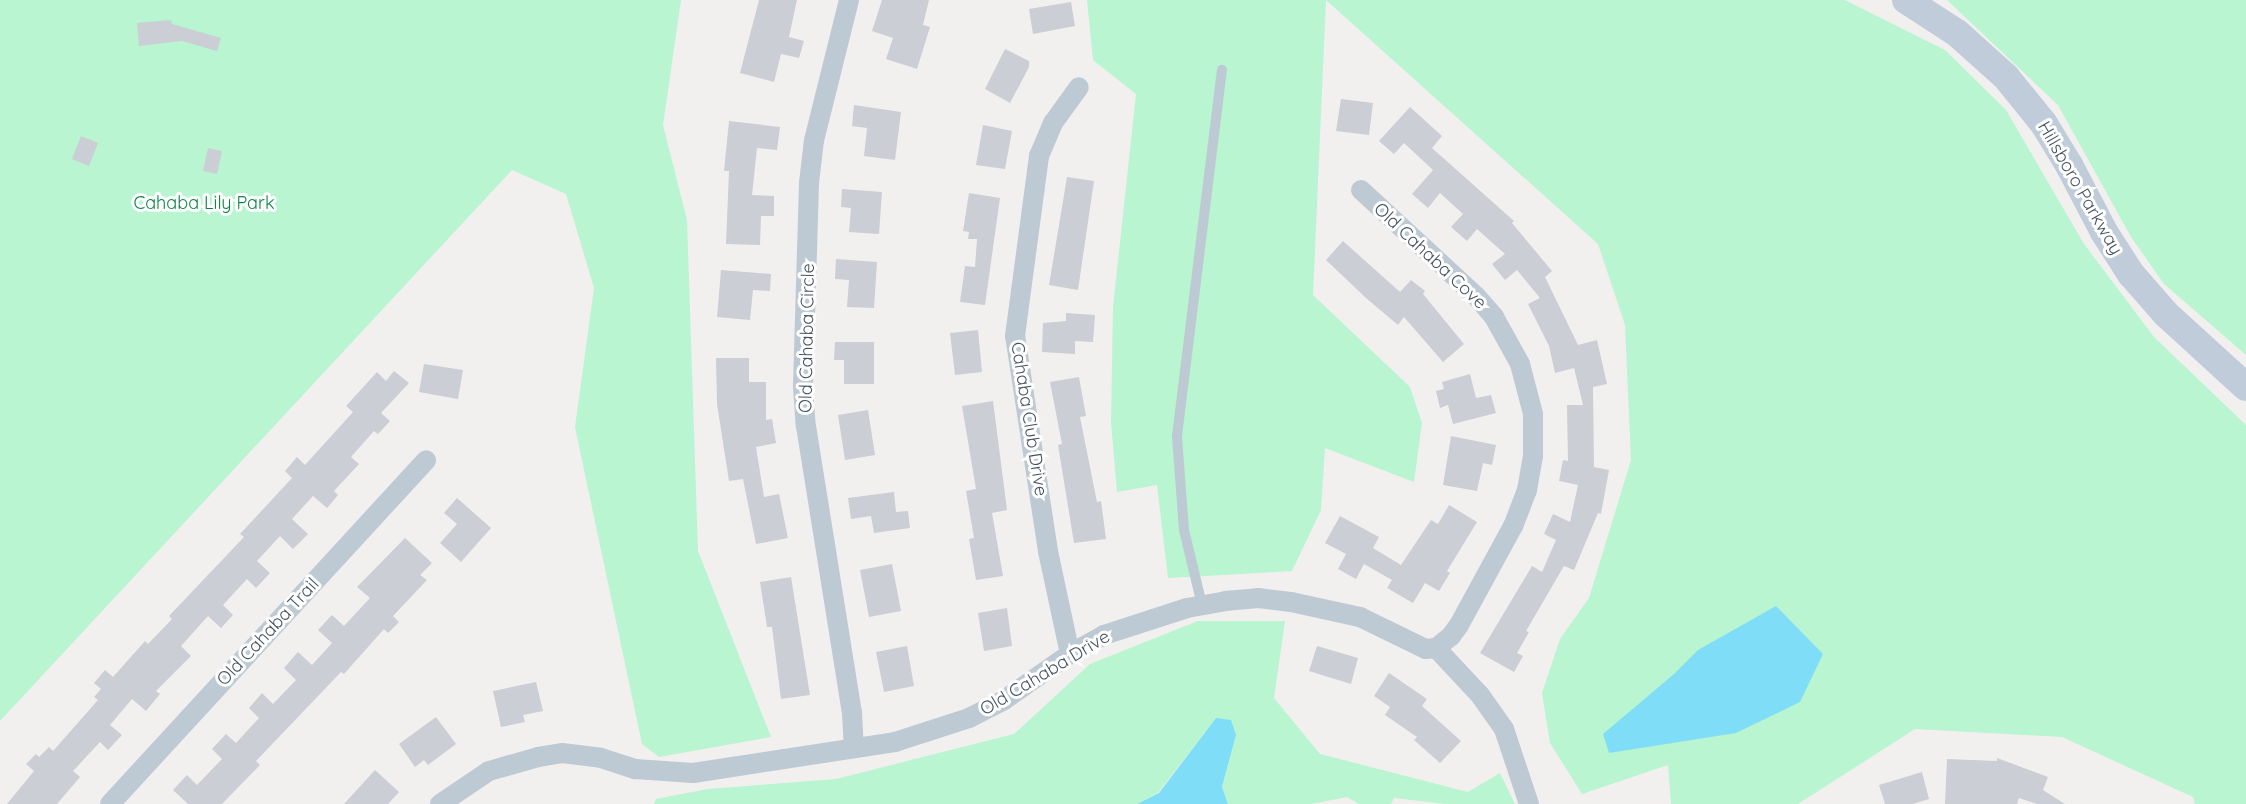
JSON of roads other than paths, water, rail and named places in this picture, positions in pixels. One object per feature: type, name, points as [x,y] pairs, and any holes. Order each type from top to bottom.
[{"type":"street","name":"Old Cahaba Circle","points":[[849,0],[814,140],[809,183],[803,387],[806,426],[852,712],[854,748]]},
{"type":"street","name":"Hillsboro Parkway","points":[[1906,0],[1957,33],[2006,77],[2049,131],[2104,232],[2131,274],[2166,314],[2246,387]]},
{"type":"street","name":"Cahaba Club Drive","points":[[1070,654],[1048,551],[1016,336],[1039,156],[1053,123],[1079,87]]},
{"type":"street","name":"Old Cahaba Cove","points":[[1360,190],[1476,296],[1494,317],[1520,364],[1533,414],[1533,456],[1527,490],[1513,525],[1459,624],[1451,636],[1436,648]]},
{"type":"street","name":"Old Cahaba Trail","points":[[110,804],[426,460]]},
{"type":"street","name":"Old Cahaba Drive","points":[[440,804],[489,771],[554,754],[601,758],[635,769],[693,773],[895,742],[969,717],[1004,700],[1070,654],[1104,635],[1141,621],[1202,605],[1258,598],[1292,602],[1360,617],[1426,649],[1436,648]]},
{"type":"street","points":[[1436,648],[1480,695],[1504,729],[1528,804]]},
{"type":"lane","points":[[1202,605],[1184,530],[1177,436],[1222,70]]},
{"type":"water","points":[[1776,606],[1823,654],[1800,702],[1736,733],[1609,753],[1603,734],[1674,674],[1698,650]]},
{"type":"water","points":[[1216,718],[1231,720],[1236,735],[1222,787],[1228,804],[1137,804],[1159,793]]},
{"type":"park label","name":"Cahaba Lily Park","points":[[204,203]]}]
